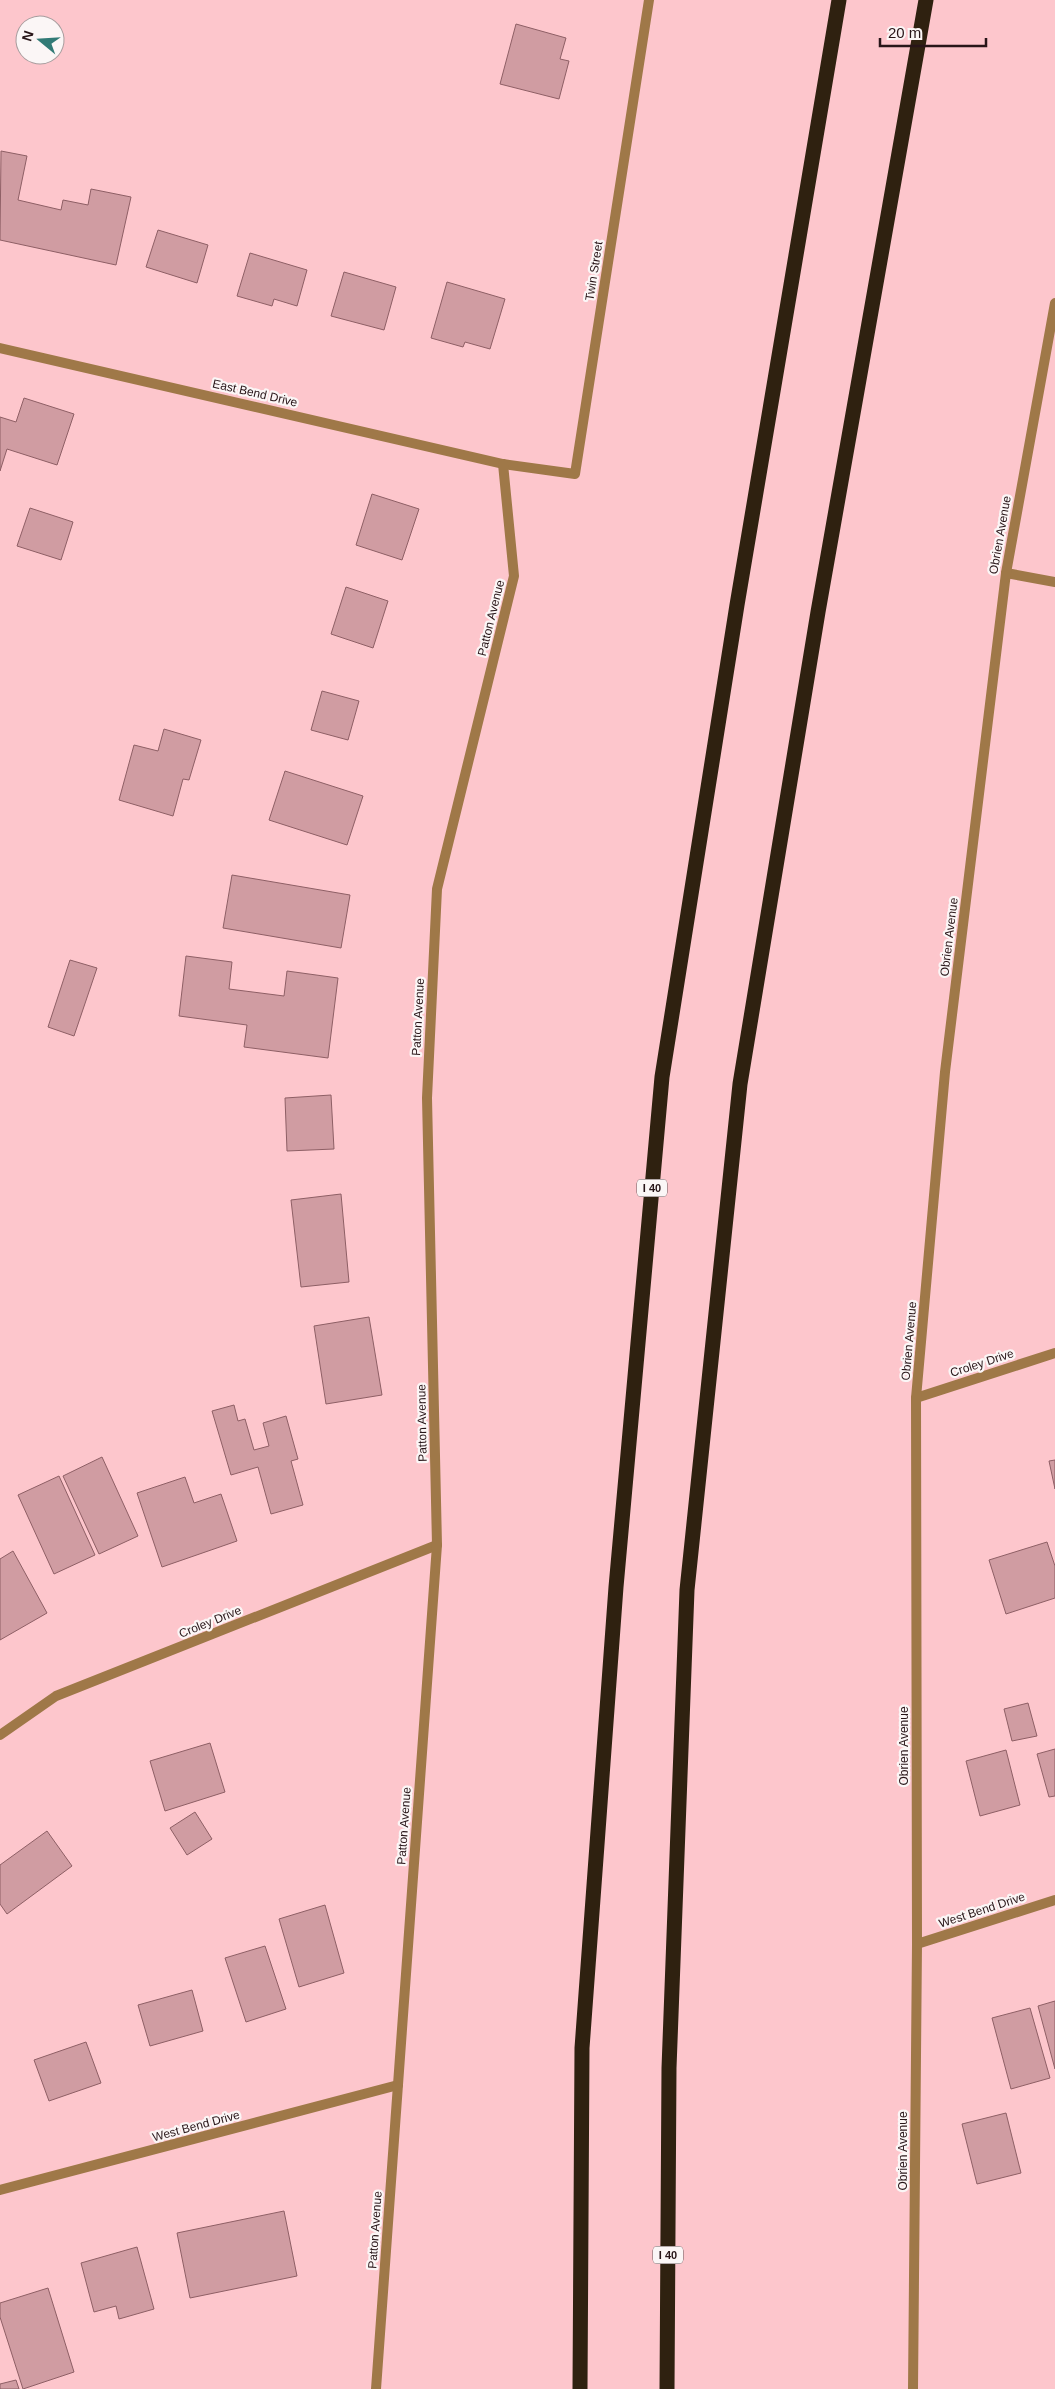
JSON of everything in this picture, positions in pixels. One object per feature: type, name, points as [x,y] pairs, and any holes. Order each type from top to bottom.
[{"type":"highway","name":"I 40","points":[[580,2389],[582,2048],[616,1587],[662,1077],[737,605],[839,0]]},
{"type":"highway","name":"I 40","points":[[667,2389],[669,2068],[687,1590],[740,1084],[820,602],[926,0]]},
{"type":"street","name":"Twin Street","points":[[504,464],[575,474],[649,0]]},
{"type":"street","name":"Obrien Avenue","points":[[914,2389],[917,1944],[916,1398],[945,1072],[1006,573],[1055,303]]},
{"type":"street","name":"East Bend Drive","points":[[0,348],[504,464]]},
{"type":"street","name":"Patton Avenue","points":[[376,2389],[438,1545],[427,1098],[437,889],[514,576],[504,464]]},
{"type":"street","points":[[1006,573],[1055,582]]},
{"type":"street","name":"Croley Drive","points":[[916,1398],[1055,1353]]},
{"type":"street","name":"Croley Drive","points":[[0,1735],[56,1696],[438,1545]]},
{"type":"street","name":"West Bend Drive","points":[[917,1944],[1055,1900]]},
{"type":"street","name":"West Bend Drive","points":[[0,2190],[398,2085]]},
{"type":"building","points":[[516,24],[566,38],[560,59],[569,61],[559,99],[500,84]]},
{"type":"building","points":[[1,151],[27,156],[18,200],[61,210],[63,200],[88,205],[91,189],[131,197],[116,265],[0,240]]},
{"type":"building","points":[[158,230],[208,245],[197,283],[146,267]]},
{"type":"building","points":[[250,253],[307,270],[297,306],[274,299],[272,306],[237,296]]},
{"type":"building","points":[[344,272],[396,287],[384,330],[331,316]]},
{"type":"building","points":[[447,282],[505,299],[490,349],[465,342],[463,347],[431,338]]},
{"type":"building","points":[[24,398],[74,414],[57,465],[7,449],[0,471],[0,417],[16,422]]},
{"type":"building","points":[[372,494],[419,509],[402,560],[356,545]]},
{"type":"building","points":[[30,508],[73,522],[61,560],[17,546]]},
{"type":"building","points":[[346,587],[388,601],[373,648],[331,634]]},
{"type":"building","points":[[322,691],[359,701],[348,740],[311,730]]},
{"type":"building","points":[[164,729],[201,740],[189,780],[183,779],[173,816],[119,800],[134,745],[158,751]]},
{"type":"building","points":[[285,771],[363,796],[347,845],[269,820]]},
{"type":"building","points":[[232,875],[350,895],[341,948],[223,928]]},
{"type":"building","points":[[186,956],[232,962],[229,989],[284,996],[287,971],[338,978],[328,1058],[244,1047],[247,1025],[179,1016]]},
{"type":"building","points":[[70,960],[97,968],[74,1036],[48,1027]]},
{"type":"building","points":[[331,1095],[334,1149],[287,1151],[285,1098]]},
{"type":"building","points":[[341,1194],[349,1282],[301,1287],[291,1200]]},
{"type":"building","points":[[369,1317],[382,1395],[326,1404],[314,1326]]},
{"type":"building","points":[[234,1405],[238,1421],[245,1419],[254,1450],[269,1446],[263,1423],[286,1416],[298,1459],[291,1461],[303,1505],[271,1514],[258,1467],[231,1475],[212,1411]]},
{"type":"building","points":[[102,1457],[138,1536],[99,1554],[63,1476]]},
{"type":"building","points":[[1055,1460],[1055,1489],[1049,1461]]},
{"type":"building","points":[[59,1476],[95,1555],[54,1574],[18,1495]]},
{"type":"building","points":[[185,1477],[194,1503],[221,1494],[237,1541],[162,1567],[137,1493]]},
{"type":"building","points":[[1047,1542],[1055,1566],[1055,1598],[1006,1614],[989,1560]]},
{"type":"building","points":[[13,1551],[47,1613],[0,1640],[0,1559]]},
{"type":"building","points":[[1028,1703],[1037,1736],[1012,1741],[1004,1709]]},
{"type":"building","points":[[210,1743],[225,1792],[165,1811],[150,1761]]},
{"type":"building","points":[[1055,1749],[1055,1796],[1049,1797],[1037,1754]]},
{"type":"building","points":[[1006,1750],[1020,1805],[980,1816],[966,1761]]},
{"type":"building","points":[[195,1812],[212,1839],[187,1855],[170,1828]]},
{"type":"building","points":[[47,1831],[72,1866],[7,1914],[0,1904],[0,1865]]},
{"type":"building","points":[[325,1905],[344,1973],[299,1987],[279,1919]]},
{"type":"building","points":[[265,1946],[286,2009],[246,2022],[225,1958]]},
{"type":"building","points":[[192,1990],[203,2031],[150,2046],[138,2005]]},
{"type":"building","points":[[1055,2001],[1055,2069],[1038,2006]]},
{"type":"building","points":[[1030,2008],[1050,2078],[1011,2089],[992,2018]]},
{"type":"building","points":[[86,2042],[101,2083],[49,2101],[34,2060]]},
{"type":"building","points":[[1006,2113],[1021,2173],[977,2184],[962,2124]]},
{"type":"building","points":[[284,2211],[297,2276],[190,2298],[177,2233]]},
{"type":"building","points":[[137,2247],[154,2309],[119,2319],[116,2306],[94,2312],[81,2263]]},
{"type":"building","points":[[48,2288],[74,2372],[23,2389],[0,2317],[0,2303]]},
{"type":"building","points":[[16,2380],[19,2389],[0,2389],[0,2384]]}]
